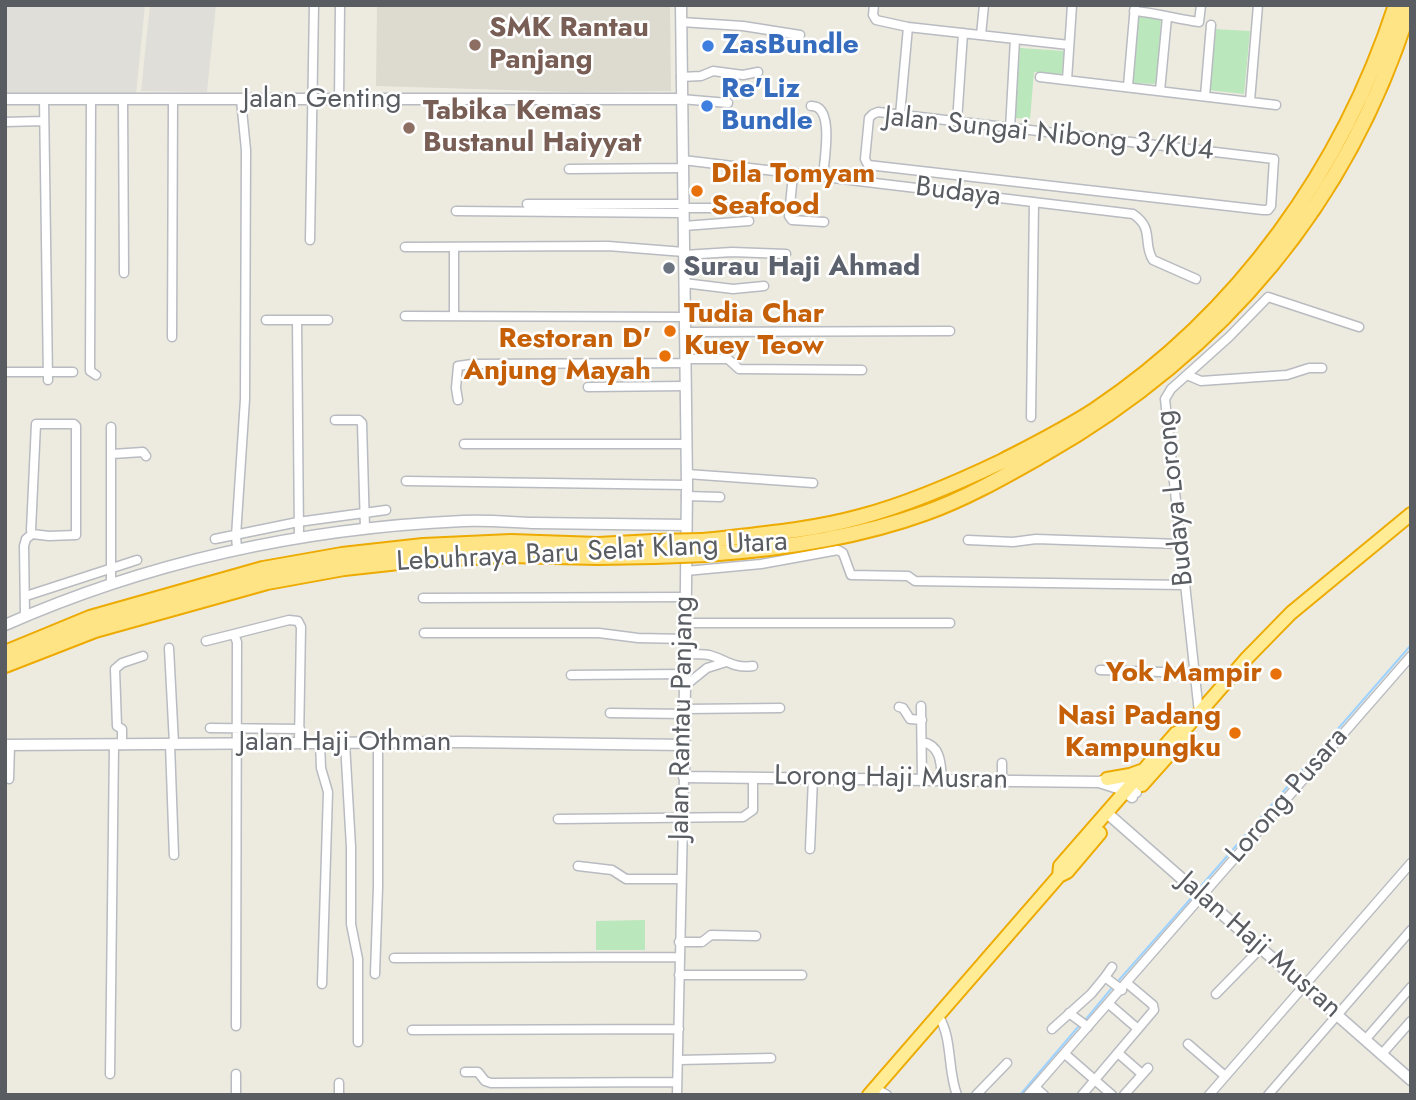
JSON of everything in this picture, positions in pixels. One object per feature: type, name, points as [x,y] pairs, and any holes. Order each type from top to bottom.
[{"type":"highway","name":"Lebuhraya Baru Selat Klang Utara","points":[[705,548],[861,517],[922,497],[1046,440],[1094,411],[1141,376],[1200,324],[1228,295],[1276,239],[1297,209],[1351,118],[1380,55],[1396,5]]},
{"type":"highway","name":"Lebuhraya Baru Selat Klang Utara","points":[[5,653],[90,618],[263,569],[342,555],[423,546],[486,543],[598,544],[654,549],[805,542],[863,532],[924,513],[998,481],[1103,419],[1190,350],[1239,302],[1288,244],[1309,214],[1364,122],[1393,58],[1410,5]]},
{"type":"highway","points":[[872,1091],[1059,876],[1067,872],[1131,792],[1183,739],[1186,729],[1247,658],[1291,613],[1411,514]]},
{"type":"highway","name":"Lebuhraya Baru Selat Klang Utara","points":[[5,665],[95,630],[267,582],[344,568],[417,560],[509,555],[598,557],[654,549]]},
{"type":"highway","points":[[1110,816],[1116,803],[1131,792],[1144,770],[1176,733],[1186,729]]},
{"type":"highway","points":[[1116,803],[1115,794],[1104,782],[1144,770]]},
{"type":"street","points":[[310,240],[314,5]]},
{"type":"street","points":[[339,100],[340,5]]},
{"type":"street","name":"Jalan Rantau Panjang","points":[[677,1095],[678,957],[685,745],[687,496],[681,5]]},
{"type":"street","points":[[874,5],[873,15],[876,20],[908,27],[1069,45]]},
{"type":"street","points":[[981,35],[984,5]]},
{"type":"street","points":[[1067,80],[1072,5]]},
{"type":"street","points":[[1128,86],[1134,8],[1199,22],[1201,5]]},
{"type":"street","points":[[1250,101],[1258,5]]},
{"type":"street","points":[[1160,91],[1167,17]]},
{"type":"street","points":[[681,22],[743,26],[800,35]]},
{"type":"street","points":[[1205,96],[1211,25]]},
{"type":"street","points":[[900,115],[908,27]]},
{"type":"street","points":[[957,122],[963,33]]},
{"type":"street","points":[[1010,129],[1015,39]]},
{"type":"street","points":[[681,77],[701,76],[713,71],[743,75],[758,72]]},
{"type":"street","points":[[1040,77],[1276,105]]},
{"type":"street","name":"Jalan Genting","points":[[5,99],[681,99]]},
{"type":"street","points":[[44,99],[48,376]]},
{"type":"street","points":[[681,99],[728,103]]},
{"type":"street","points":[[92,100],[90,371],[96,375]]},
{"type":"street","points":[[124,100],[124,273]]},
{"type":"street","points":[[172,337],[173,100]]},
{"type":"street","points":[[237,548],[245,399],[246,150],[241,100]]},
{"type":"street","points":[[810,106],[822,109],[826,122],[823,177]]},
{"type":"street","name":"Jalan Sungai Nibong 3/KU4","points":[[878,112],[957,122],[1274,159],[1271,206],[1268,210],[1263,210],[866,163],[869,118],[878,112]]},
{"type":"street","points":[[5,122],[44,121]]},
{"type":"street","name":"Budaya","points":[[569,169],[683,164],[823,177],[1133,214],[1142,220],[1148,232],[1153,260],[1196,279]]},
{"type":"street","points":[[793,174],[789,216],[792,220],[824,222]]},
{"type":"street","points":[[1031,417],[1034,202]]},
{"type":"street","points":[[527,204],[683,208]]},
{"type":"street","points":[[456,211],[733,208]]},
{"type":"street","points":[[684,226],[749,221]]},
{"type":"street","points":[[405,247],[608,246],[684,253],[786,254]]},
{"type":"street","points":[[454,247],[454,316]]},
{"type":"street","points":[[684,283],[733,289],[764,286]]},
{"type":"street","name":"Budaya Lorong","points":[[1199,713],[1164,400],[1171,389],[1268,297],[1359,327]]},
{"type":"street","points":[[405,316],[685,317]]},
{"type":"street","points":[[266,320],[328,320]]},
{"type":"street","points":[[297,320],[299,537]]},
{"type":"street","points":[[685,332],[950,331]]},
{"type":"street","points":[[458,400],[458,366],[472,364],[728,359],[739,369],[862,370]]},
{"type":"street","points":[[1187,375],[1200,381],[1287,374],[1309,368],[1322,368]]},
{"type":"street","points":[[5,372],[48,376],[73,372]]},
{"type":"street","points":[[588,387],[686,386]]},
{"type":"street","points":[[335,420],[359,420],[362,423],[365,529]]},
{"type":"street","points":[[25,617],[26,539],[32,534],[76,535],[78,532],[74,424],[34,425],[32,534]]},
{"type":"street","points":[[111,427],[111,584]]},
{"type":"street","points":[[464,444],[686,444]]},
{"type":"street","points":[[111,454],[142,452],[146,456]]},
{"type":"street","points":[[406,481],[687,480],[813,483]]},
{"type":"street","points":[[687,496],[720,497]]},
{"type":"street","points":[[215,539],[298,522],[386,510]]},
{"type":"street","points":[[5,620],[6,625],[52,604],[111,584],[237,548],[299,537],[467,521],[685,525]]},
{"type":"street","points":[[968,540],[1013,542],[1036,539],[1180,544]]},
{"type":"street","points":[[686,570],[761,564],[838,550],[844,553],[851,575],[908,576],[915,581],[1184,585]]},
{"type":"street","points":[[26,596],[137,560]]},
{"type":"street","points":[[424,598],[686,597]]},
{"type":"street","points":[[206,642],[289,620],[298,621],[301,627],[299,743]]},
{"type":"street","points":[[686,623],[950,623]]},
{"type":"street","points":[[424,633],[599,633],[638,638],[686,639]]},
{"type":"street","points":[[234,634],[237,642],[238,729],[236,1026]]},
{"type":"street","points":[[169,648],[174,855]]},
{"type":"street","points":[[685,654],[706,655],[723,663],[752,666]]},
{"type":"street","points":[[110,1074],[118,745],[122,729],[117,726],[115,669],[122,663],[143,656]]},
{"type":"street","name":"Lorong Pusara","points":[[1028,1095],[1411,656]]},
{"type":"street","points":[[571,675],[685,680],[723,663]]},
{"type":"street","points":[[1100,670],[1194,673]]},
{"type":"street","points":[[921,706],[922,780]]},
{"type":"street","points":[[899,707],[903,708],[910,719],[922,720]]},
{"type":"street","points":[[610,713],[780,708]]},
{"type":"street","points":[[211,728],[300,729]]},
{"type":"street","points":[[922,742],[930,743],[936,749],[942,780]]},
{"type":"street","points":[[320,743],[321,768],[328,792],[322,984]]},
{"type":"street","points":[[345,743],[351,847],[351,924],[358,959],[358,1042]]},
{"type":"street","points":[[375,974],[378,743]]},
{"type":"street","points":[[8,745],[9,779]]},
{"type":"street","name":"Jalan Haji Othman","points":[[8,745],[685,745]]},
{"type":"street","points":[[1002,763],[1002,781]]},
{"type":"street","name":"Lorong Haji Musran","points":[[684,778],[1119,780],[1131,792]]},
{"type":"street","points":[[558,818],[743,817],[753,810],[753,778]]},
{"type":"street","points":[[810,849],[813,778]]},
{"type":"street","name":"Jalan Haji Musran","points":[[1110,816],[1365,1040],[1385,1050],[1411,1080]]},
{"type":"street","points":[[1209,1095],[1411,863]]},
{"type":"street","points":[[578,866],[612,870],[626,879],[680,879]]},
{"type":"street","points":[[1268,1095],[1411,930]]},
{"type":"street","points":[[679,943],[702,942],[710,935],[756,936]]},
{"type":"street","points":[[1216,994],[1260,949]]},
{"type":"street","points":[[394,958],[678,957]]},
{"type":"street","points":[[1052,1029],[1112,967]]},
{"type":"street","points":[[679,975],[802,975]]},
{"type":"street","points":[[1082,1095],[1154,1010],[1153,1005],[1105,977]]},
{"type":"street","points":[[1365,1040],[1411,987]]},
{"type":"street","points":[[1109,1004],[1138,1029]]},
{"type":"street","points":[[1069,1013],[1088,1027]]},
{"type":"street","points":[[938,1015],[944,1028],[957,1095]]},
{"type":"street","points":[[1385,1050],[1411,1021]]},
{"type":"street","points":[[412,1030],[679,1029]]},
{"type":"street","points":[[1188,1044],[1225,1076]]},
{"type":"street","points":[[1118,1053],[1145,1071],[1124,1095]]},
{"type":"street","points":[[1065,1054],[1112,1095]]},
{"type":"street","points":[[679,1060],[771,1058]]},
{"type":"street","points":[[976,1095],[1007,1063]]},
{"type":"street","points":[[466,1072],[478,1072],[485,1081],[491,1083],[677,1082]]},
{"type":"street","points":[[236,1074],[236,1095]]},
{"type":"street","points":[[339,1095],[340,1083]]},
{"type":"street","points":[[1035,1087],[1044,1095]]},
{"type":"street","points":[[872,1091],[887,1095]]},
{"type":"shaded area","points":[[5,5],[145,5],[136,95],[5,93]]},
{"type":"shaded area","points":[[150,5],[216,5],[207,92],[141,91]]},
{"type":"shaded area","name":"SMK Rantau Panjang","points":[[377,5],[670,5],[671,91],[573,92],[376,86]]},
{"type":"green space","points":[[1139,17],[1161,19],[1157,84],[1133,83]]},
{"type":"green space","points":[[1214,29],[1250,31],[1244,94],[1208,90]]},
{"type":"green space","points":[[1020,48],[1064,51],[1062,74],[1034,72],[1030,119],[1015,118]]},
{"type":"green space","points":[[645,920],[645,950],[596,950],[596,921]]},
{"type":"waterway","points":[[1201,886],[1411,645]]},
{"type":"waterway","points":[[1119,980],[1193,896]]},
{"type":"waterway","points":[[1086,1019],[1111,989]]},
{"type":"waterway","points":[[1020,1095],[1078,1027]]},
{"type":"place","name":"SMK Rantau Panjang","points":[[475,45]]},
{"type":"place","name":"ZasBundle","points":[[708,46]]},
{"type":"place","name":"Re'Liz Bundle","points":[[707,106]]},
{"type":"place","name":"Tabika Kemas Bustanul Haiyyat","points":[[409,128]]},
{"type":"place","name":"Dila Tomyam Seafood","points":[[697,191]]},
{"type":"place","name":"Surau Haji Ahmad","points":[[669,268]]},
{"type":"place","name":"Tudia Char Kuey Teow","points":[[670,331]]},
{"type":"place","name":"Restoran D' Anjung Mayah","points":[[665,356]]},
{"type":"place","name":"Yok Mampir","points":[[1276,674]]},
{"type":"place","name":"Nasi Padang Kampungku","points":[[1235,733]]}]
